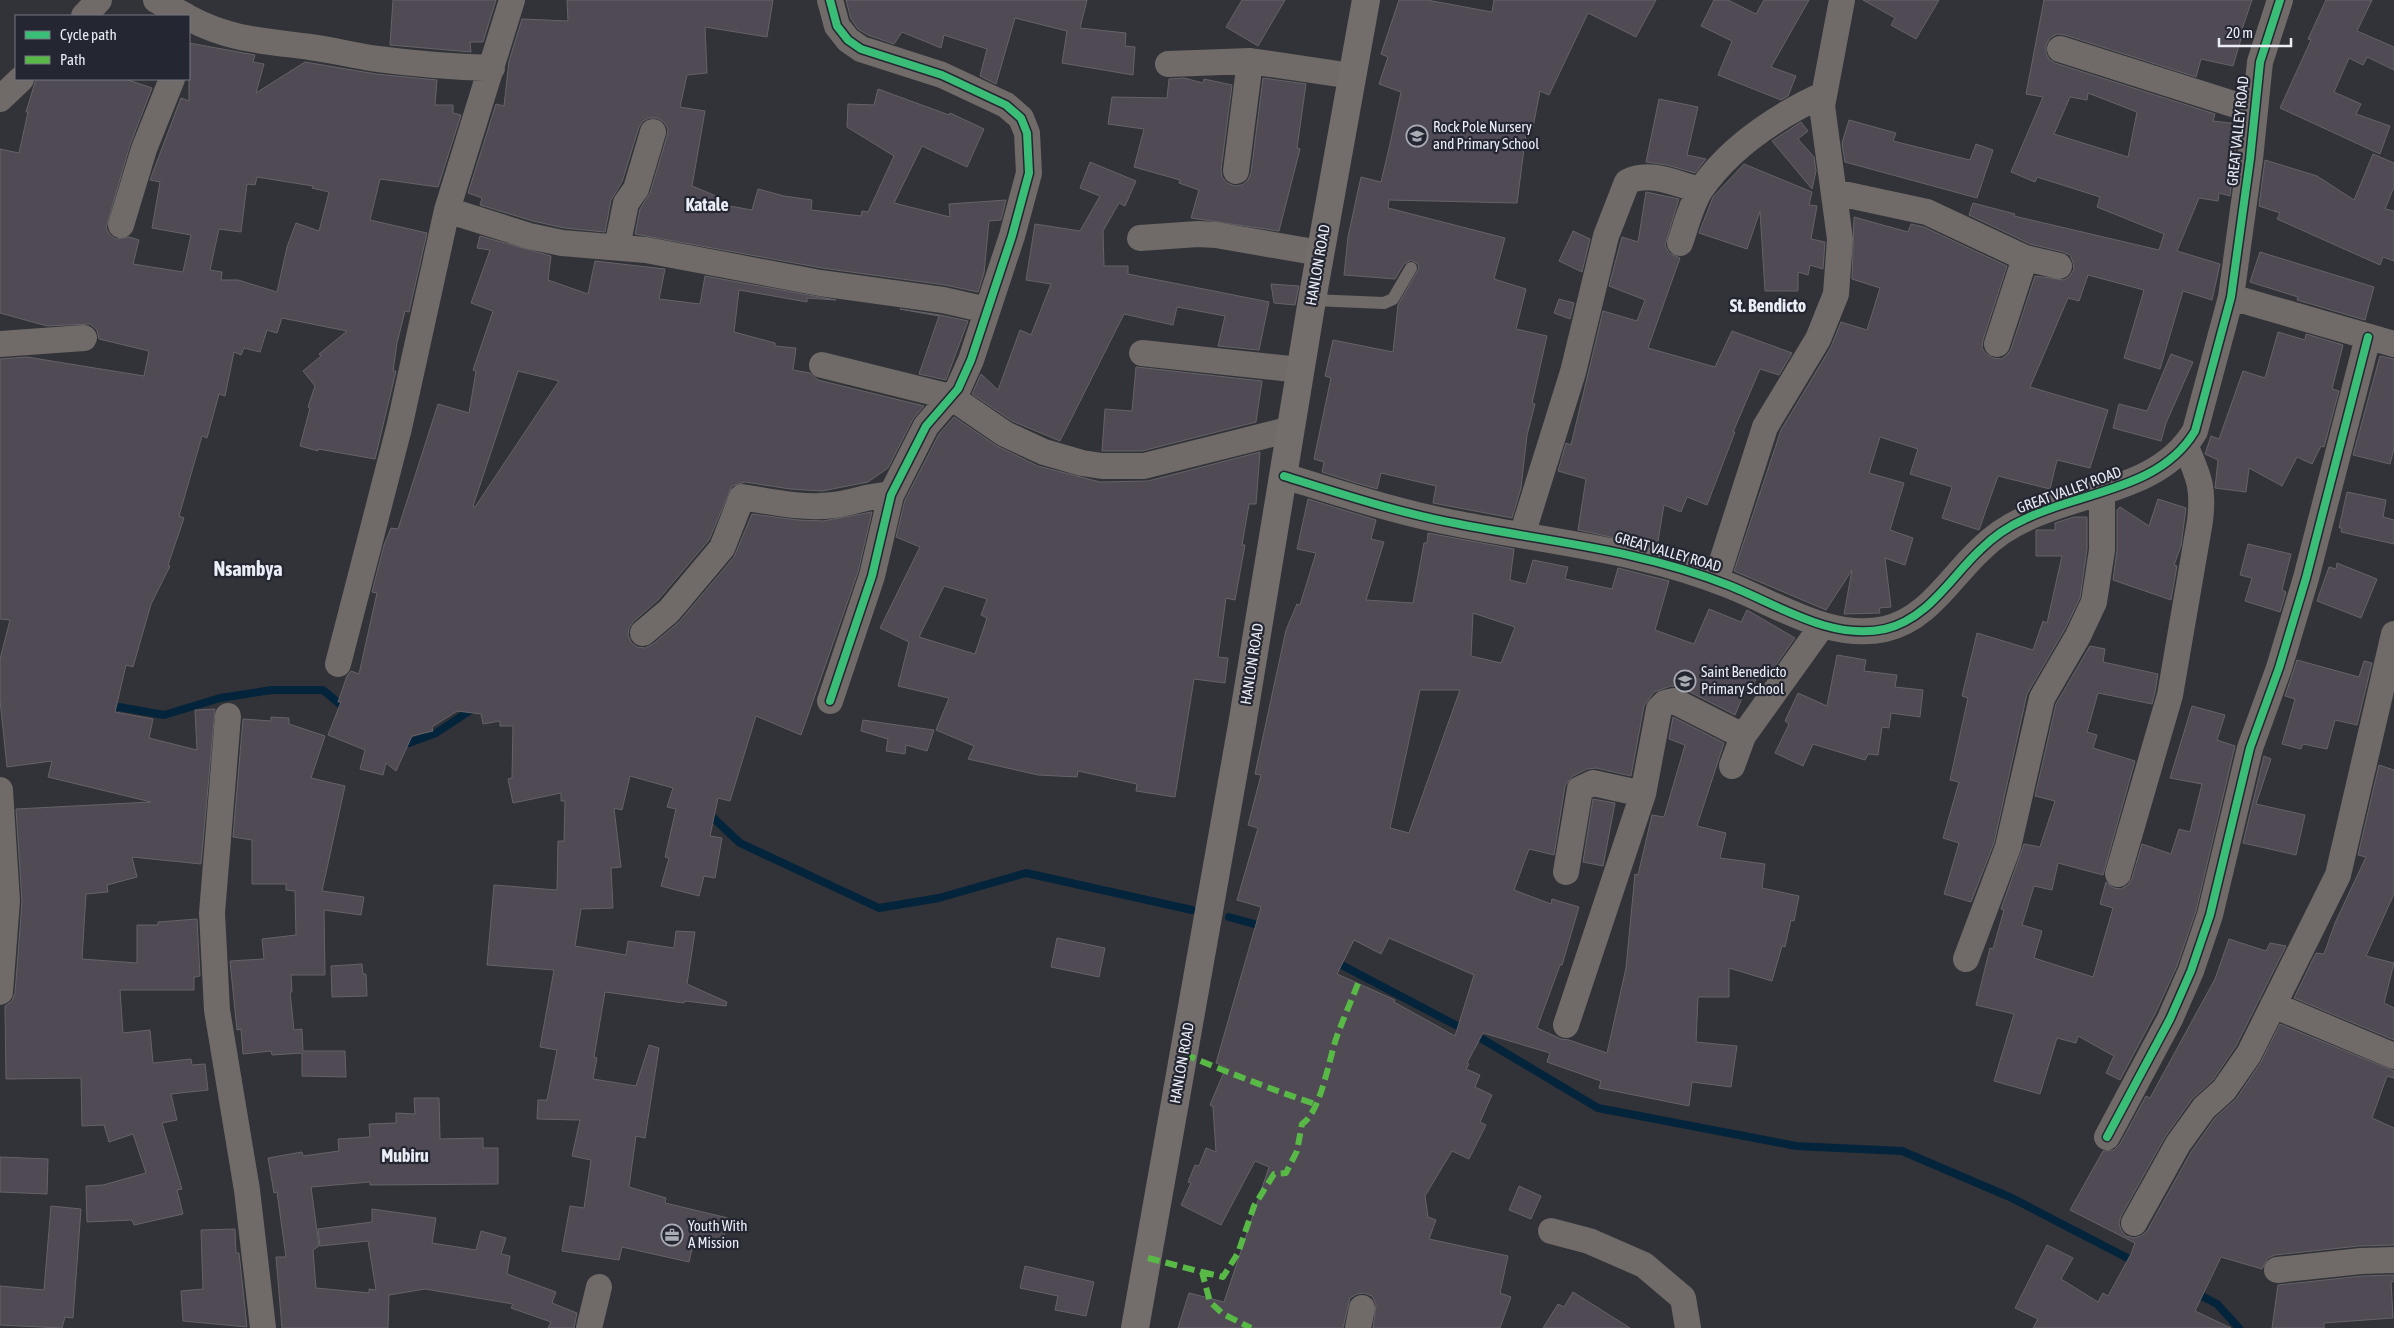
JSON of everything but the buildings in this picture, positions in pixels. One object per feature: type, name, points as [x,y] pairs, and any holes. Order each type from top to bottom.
[{"type":"main road","name":"HANLON ROAD","points":[[1134,1328],[1220,854],[1284,476],[1300,370],[1366,0]]},
{"type":"street","points":[[85,15],[99,0]]},
{"type":"street","points":[[156,0],[178,15]]},
{"type":"street","points":[[338,664],[399,428],[447,210],[512,0]]},
{"type":"street","points":[[830,0],[837,26],[848,40],[861,49],[942,74],[1006,105],[1021,118],[1027,133],[1029,172],[1012,236],[971,360],[958,389],[926,426],[892,494],[872,576],[830,701]]},
{"type":"street","points":[[1716,580],[1766,427],[1815,346],[1836,294],[1840,239],[1822,116],[1824,94],[1842,0]]},
{"type":"street","name":"GREAT VALLEY ROAD","points":[[1284,476],[1410,513],[1637,555],[1716,580],[1822,626],[1869,632],[1902,623],[1933,601],[1979,551],[2002,532],[2026,518],[2140,477],[2169,462],[2186,447],[2195,431],[2231,297],[2260,62],[2280,0]]},
{"type":"street","points":[[190,23],[246,40],[310,47],[386,60],[461,68],[492,68]]},
{"type":"street","points":[[2060,49],[2255,111]]},
{"type":"street","points":[[1168,64],[1250,61],[1352,76]]},
{"type":"street","points":[[1236,171],[1250,61]]},
{"type":"street","points":[[0,99],[20,80]]},
{"type":"street","points":[[121,225],[144,149],[172,80]]},
{"type":"street","points":[[1680,243],[1700,190],[1722,164],[1772,121],[1824,94]]},
{"type":"street","points":[[616,247],[626,203],[636,189],[653,132]]},
{"type":"street","points":[[1522,535],[1573,372],[1606,236],[1627,182],[1636,177],[1650,176],[1700,190]]},
{"type":"street","points":[[1834,192],[1927,212],[2025,258],[2059,266]]},
{"type":"street","points":[[447,210],[529,236],[562,243],[646,250],[820,283],[943,300],[987,310]]},
{"type":"street","points":[[1140,238],[1198,234],[1216,235],[1320,254]]},
{"type":"street","points":[[1998,344],[2025,258]]},
{"type":"street","points":[[2231,297],[2394,344]]},
{"type":"street","points":[[2107,1137],[2170,1019],[2191,971],[2210,915],[2250,748],[2279,668],[2306,578],[2368,336]]},
{"type":"street","points":[[0,344],[84,338]]},
{"type":"street","points":[[1142,353],[1300,370]]},
{"type":"street","points":[[822,365],[951,397],[1005,434],[1044,452],[1102,466],[1144,466],[1291,430]]},
{"type":"street","points":[[2118,874],[2170,695],[2200,521],[2203,496],[2199,477],[2186,447]]},
{"type":"street","points":[[1966,959],[2008,847],[2042,698],[2078,636],[2094,602],[2102,550],[2102,492]]},
{"type":"street","points":[[643,633],[669,611],[722,548],[742,497],[803,506],[835,505],[876,494],[892,494]]},
{"type":"street","points":[[1732,766],[1743,736],[1822,626]]},
{"type":"street","points":[[2134,1223],[2178,1144],[2204,1108],[2224,1090],[2248,1054],[2338,875],[2392,649]]},
{"type":"street","points":[[1566,1025],[1643,794],[1659,709],[1665,703],[1674,701],[1743,736]]},
{"type":"street","points":[[228,716],[212,913],[217,1010],[247,1190],[263,1328]]},
{"type":"street","points":[[1566,872],[1580,789],[1593,783],[1643,794]]},
{"type":"street","points":[[0,790],[7,901],[0,992]]},
{"type":"street","points":[[2273,1005],[2394,1056]]},
{"type":"street","points":[[1552,1231],[1588,1241],[1644,1265],[1683,1298],[1688,1328]]},
{"type":"street","points":[[2277,1270],[2362,1261],[2394,1260]]},
{"type":"street","points":[[589,1328],[598,1288]]},
{"type":"lane","points":[[1312,300],[1384,303],[1393,299],[1411,268]]},
{"type":"waterway","points":[[107,708],[119,707],[164,715],[220,698],[272,690],[323,690],[347,710]]},
{"type":"waterway","points":[[401,740],[409,743],[436,733],[474,708]]},
{"type":"waterway","points":[[707,812],[740,843],[879,908],[939,898],[1026,873],[1192,910]]},
{"type":"waterway","points":[[1229,917],[1265,927]]},
{"type":"waterway","points":[[1334,961],[1484,1040],[1598,1108],[1796,1146],[1902,1151],[2012,1198],[2137,1263]]},
{"type":"waterway","points":[[2194,1292],[2217,1304],[2239,1328]]},
{"type":"marked path","points":[[1202,1272],[1223,1277],[1238,1253],[1254,1206],[1274,1174],[1286,1173],[1297,1151],[1302,1124],[1309,1118],[1324,1084],[1337,1036],[1359,981]]},
{"type":"marked path","points":[[1184,1054],[1315,1104]]},
{"type":"marked path","points":[[1148,1258],[1202,1272],[1210,1302],[1223,1314],[1251,1328]]},
{"type":"cycle path","points":[[830,0],[837,26],[848,40],[861,49],[942,75],[1006,105],[1021,118],[1027,133],[1029,173],[1012,236],[971,360],[958,389],[926,426],[891,495],[872,576],[830,701]]},
{"type":"cycle path","points":[[1284,476],[1371,503],[1437,520],[1595,548],[1662,563],[1728,585],[1804,619],[1844,630],[1885,629],[1900,624],[1926,607],[1980,550],[2007,528],[2047,510],[2118,487],[2141,477],[2162,466],[2180,451],[2195,431],[2231,297],[2250,159],[2260,62],[2280,0]]},
{"type":"cycle path","points":[[2107,1137],[2170,1019],[2191,971],[2210,915],[2250,748],[2279,668],[2306,578],[2368,337]]},
{"type":"place","name":"Rock Pole Nursery and Primary School","points":[[1417,136]]},
{"type":"place","name":"Saint Benedicto Primary School","points":[[1685,681]]},
{"type":"place","name":"Youth With A Mission","points":[[672,1235]]},
{"type":"district","name":"Katale","points":[[707,205]]},
{"type":"district","name":"St. Bendicto","points":[[1768,306]]},
{"type":"district","name":"Nsambya","points":[[248,569]]},
{"type":"district","name":"Mubiru","points":[[405,1156]]}]
